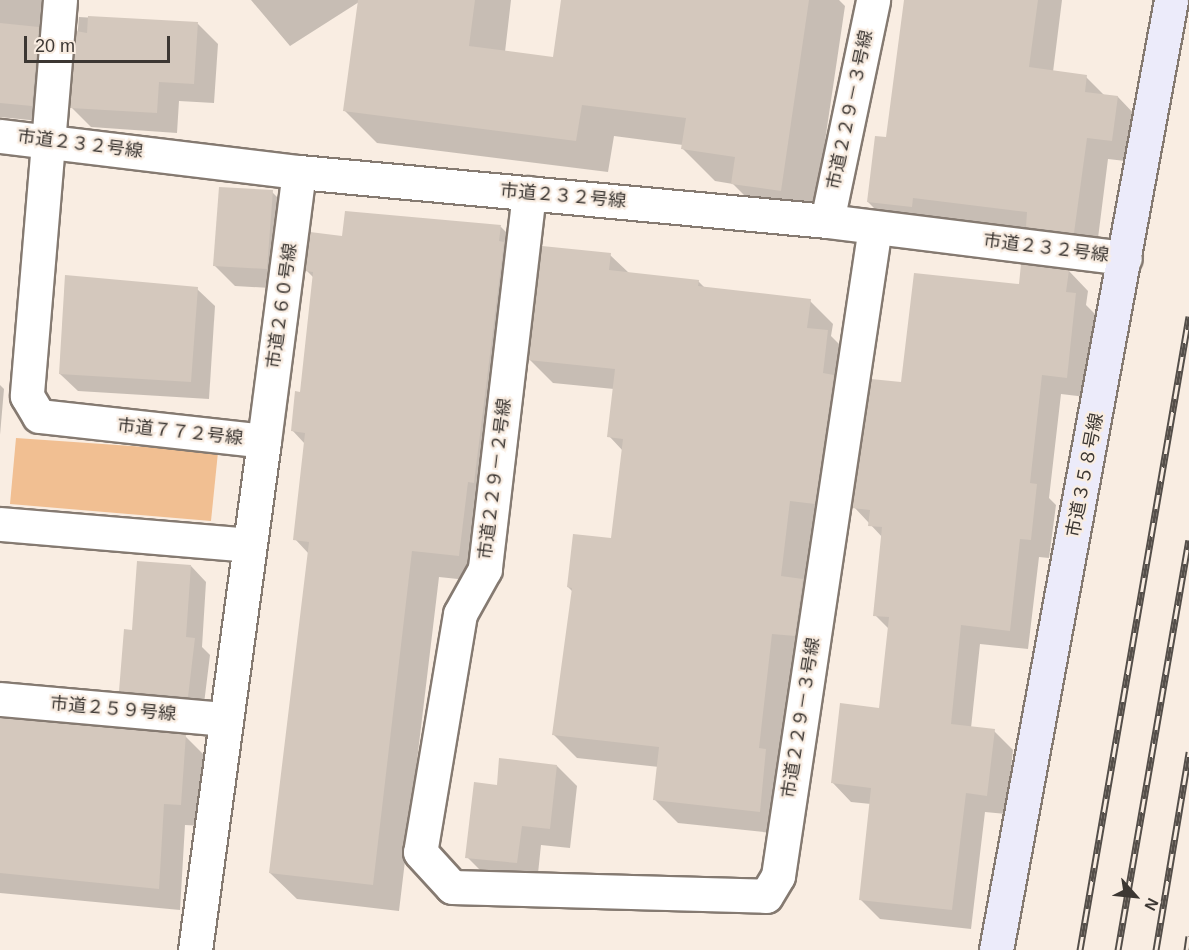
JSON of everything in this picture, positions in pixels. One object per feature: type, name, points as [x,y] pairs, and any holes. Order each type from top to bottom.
[{"type":"street","name":"市道７７２号線","points":[[60,0],[46,139],[27,396],[39,416],[264,441],[195,950]]},
{"type":"street","name":"市道２２９－３号線","points":[[827,221],[873,0]]},
{"type":"street","name":"市道３５８号線","points":[[996,950],[1171,0]]},
{"type":"street","name":"市道２３２号線","points":[[0,136],[46,139],[300,172],[827,221],[1125,258]]},
{"type":"street","name":"市道２６０号線","points":[[264,441],[300,172]]},
{"type":"street","name":"市道２２９－２号線","points":[[452,887],[420,852],[460,614],[484,569],[529,193]]},
{"type":"street","name":"市道２２９－３号線","points":[[452,887],[766,896],[778,876],[875,227]]},
{"type":"street","points":[[0,524],[249,545]]},
{"type":"street","name":"市道２５９号線","points":[[0,699],[226,719]]},
{"type":"shaded area","points":[[16,438],[218,452],[211,521],[10,504]]},
{"type":"building","points":[[358,0],[475,0],[469,46],[553,57],[561,0],[809,0],[781,191],[731,184],[735,157],[681,149],[686,118],[582,105],[576,141],[343,111]]},
{"type":"building","points":[[904,0],[1038,0],[1029,67],[1087,75],[1085,92],[1118,96],[1112,141],[1087,138],[1074,233],[1026,227],[1027,212],[913,198],[912,207],[867,202],[875,136],[886,137]]},
{"type":"building","points":[[88,16],[198,22],[194,84],[159,82],[157,113],[70,108],[76,31],[87,33]]},
{"type":"building","points":[[0,23],[39,27],[32,106],[0,103]]},
{"type":"building","points":[[219,187],[273,190],[267,269],[213,266]]},
{"type":"building","points":[[345,211],[501,225],[499,241],[504,242],[474,483],[468,482],[459,556],[412,551],[373,885],[269,873],[309,542],[293,540],[305,433],[291,431],[295,391],[300,392],[313,272],[305,271],[310,232],[342,236]]},
{"type":"building","points":[[542,246],[611,253],[609,270],[699,280],[698,286],[811,299],[807,328],[828,330],[823,373],[834,375],[815,504],[790,501],[781,576],[803,579],[795,636],[772,634],[759,748],[766,749],[760,812],[653,800],[659,747],[552,735],[572,588],[567,587],[573,534],[611,538],[623,439],[607,437],[615,369],[528,360]]},
{"type":"building","points":[[1021,264],[1069,270],[1066,292],[1076,293],[1067,378],[1042,375],[1030,483],[1037,484],[1031,540],[1020,539],[1010,631],[961,625],[951,724],[995,729],[987,796],[966,793],[952,910],[859,900],[871,788],[831,783],[840,703],[879,708],[889,617],[873,616],[882,527],[868,526],[870,510],[852,508],[871,379],[901,382],[914,273],[1019,284]]},
{"type":"building","points":[[65,275],[198,287],[191,382],[59,374]]},
{"type":"building","points":[[137,561],[191,565],[186,637],[195,638],[188,697],[119,691],[124,629],[132,630]]},
{"type":"building","points":[[0,718],[186,734],[181,805],[164,804],[159,889],[0,873]]},
{"type":"building","points":[[499,758],[557,765],[550,829],[522,826],[517,863],[465,858],[474,782],[497,785]]},
{"type":"railway","points":[[1080,950],[1189,316]]},
{"type":"railway","points":[[1118,950],[1189,540]]},
{"type":"railway","points":[[1156,950],[1189,752]]},
{"type":"railway","points":[[1187,950],[1189,936]]}]
